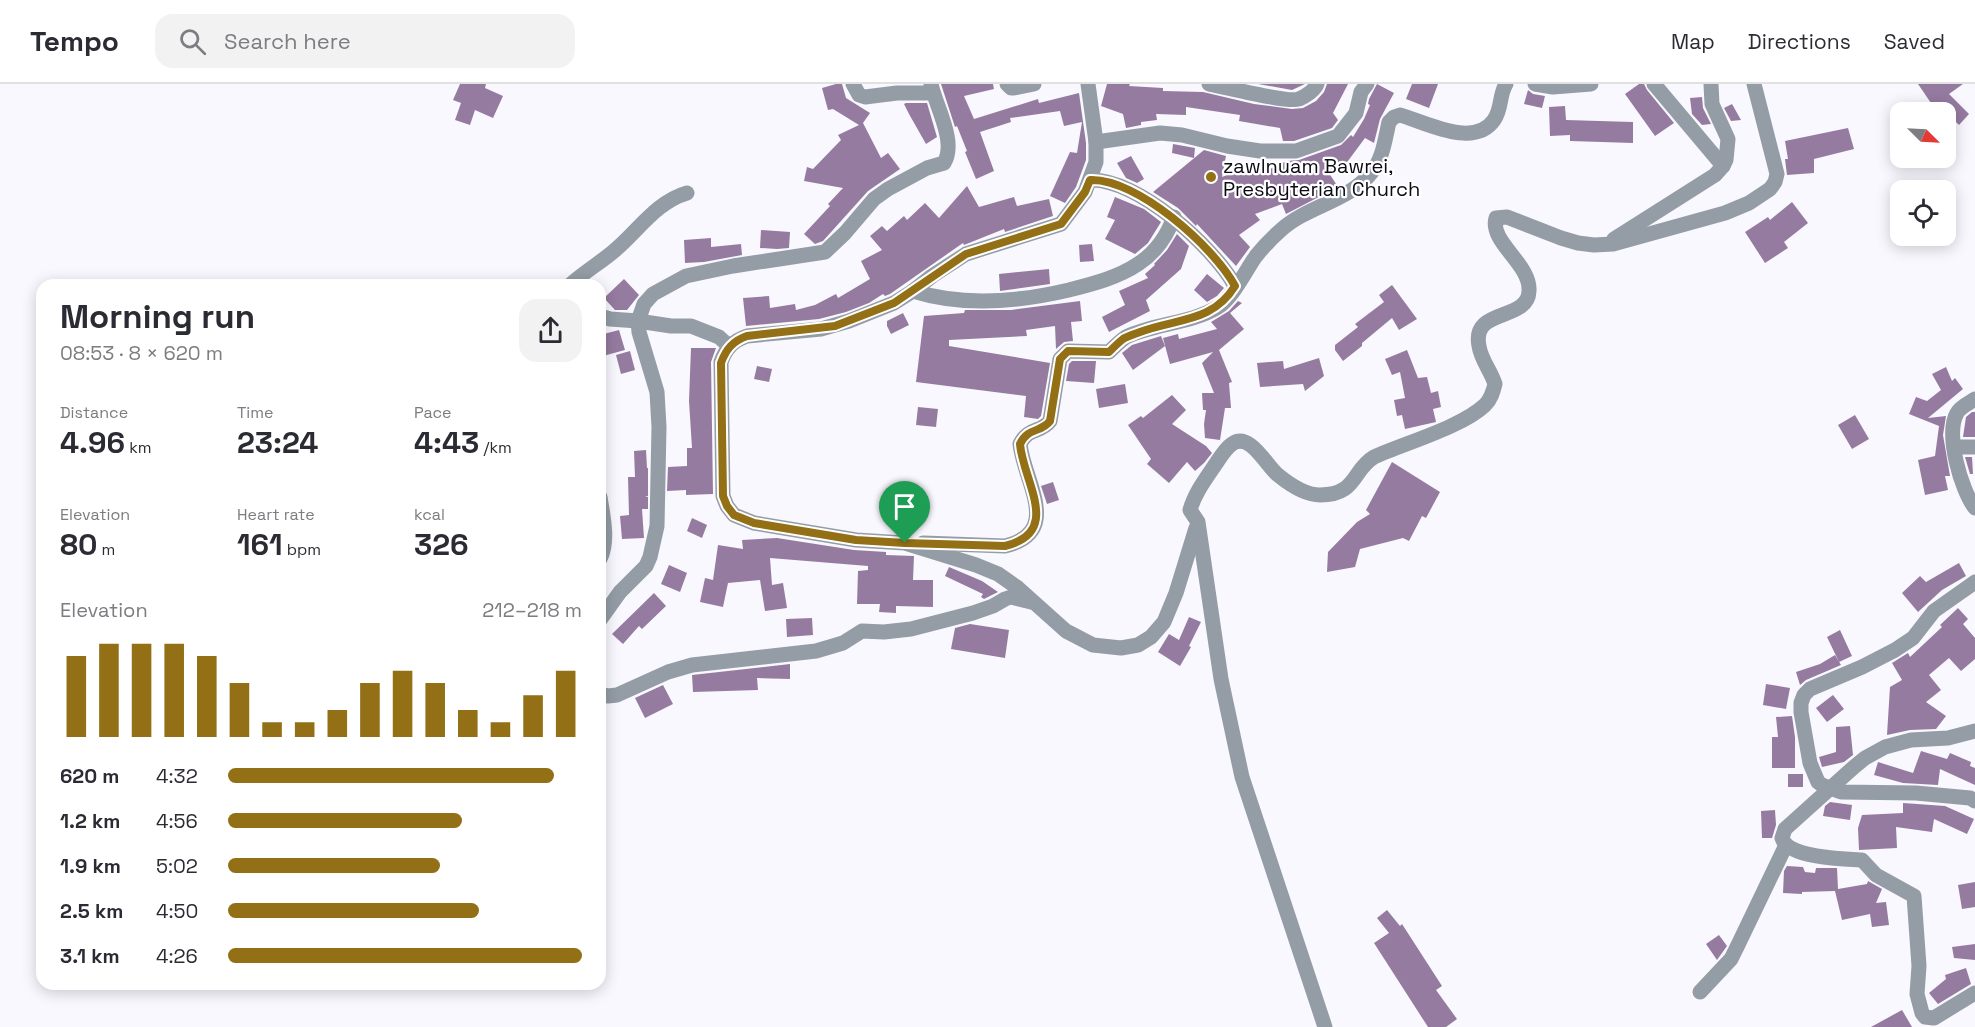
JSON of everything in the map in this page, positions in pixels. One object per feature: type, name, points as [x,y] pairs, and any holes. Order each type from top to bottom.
[{"type":"street","points":[[606,612],[620,592],[646,566],[657,526],[659,427],[657,392],[639,332],[638,321],[641,309],[653,294],[686,276],[733,266],[825,252],[874,199],[927,168],[944,163],[949,156],[948,138],[932,89],[864,97],[859,95],[853,84]]},
{"type":"street","points":[[1007,84],[1014,88],[1034,84]]},
{"type":"street","points":[[1088,84],[1096,142],[1096,162],[1085,192],[1061,224],[966,254],[894,303],[835,326],[747,336],[729,346],[721,363],[723,496],[734,515],[754,523],[856,540],[1005,546],[1025,539],[1035,528],[1036,511],[1020,444],[1028,432],[1046,426],[1050,421],[1060,359],[1068,351],[1109,352],[1124,338],[1192,319],[1218,307],[1225,302],[1257,256],[1284,227],[1360,184],[1372,173],[1381,154],[1389,122],[1394,117],[1400,115],[1449,132],[1476,132],[1485,129],[1494,121],[1506,84]]},
{"type":"street","points":[[1209,84],[1260,95],[1298,100],[1315,89],[1317,84]]},
{"type":"street","points":[[1096,142],[1160,133],[1182,135],[1260,151],[1296,151],[1338,136],[1356,113],[1361,92],[1367,84]]},
{"type":"street","points":[[1535,84],[1553,87],[1591,84]]},
{"type":"street","points":[[1654,84],[1723,166]]},
{"type":"street","points":[[1606,244],[1715,175],[1723,166],[1728,152],[1728,139],[1712,104],[1712,84]]},
{"type":"street","points":[[1325,1027],[1242,777],[1221,679],[1198,522],[1190,507],[1202,484],[1232,443],[1240,442],[1256,449],[1276,474],[1301,490],[1319,495],[1327,494],[1348,487],[1374,457],[1454,423],[1487,403],[1495,384],[1482,357],[1478,344],[1479,334],[1486,322],[1522,306],[1528,299],[1530,289],[1515,257],[1498,235],[1496,218],[1501,216],[1521,221],[1561,238],[1594,245],[1627,240],[1725,213],[1749,203],[1774,185],[1776,170],[1754,84]]},
{"type":"street","points":[[1090,180],[1112,183],[1174,217],[1207,249],[1235,286]]},
{"type":"street","points":[[578,279],[614,251],[657,209],[687,193]]},
{"type":"street","points":[[913,291],[960,301],[1001,301],[1029,299],[1095,284],[1138,264],[1152,253],[1162,241],[1174,217]]},
{"type":"street","points":[[606,318],[671,326],[691,326],[719,337],[729,346]]},
{"type":"street","points":[[1975,399],[1956,414],[1954,447],[1966,495],[1975,508]]},
{"type":"street","points":[[1954,447],[1975,447]]},
{"type":"street","points":[[905,543],[998,574],[1066,631],[1093,645],[1121,648],[1138,645],[1151,637],[1164,622],[1179,585],[1198,522]]},
{"type":"street","points":[[1975,582],[1934,611],[1913,638],[1895,650],[1810,689],[1804,695],[1800,712],[1810,763],[1818,782],[1830,789],[1841,792],[1943,795],[1970,798],[1975,801]]},
{"type":"street","points":[[606,696],[617,695],[668,672],[699,664],[816,651],[843,643],[862,631],[911,629],[974,613],[1011,597],[1033,603]]},
{"type":"street","points":[[1975,731],[1948,738],[1911,740],[1891,744],[1865,758],[1785,829],[1782,838],[1786,845],[1809,855],[1862,860],[1876,875],[1914,896],[1919,966],[1917,994],[1925,1017],[1934,1018],[1975,993]]},
{"type":"street","points":[[1700,992],[1731,959],[1786,845]]},
{"type":"building","points":[[460,84],[486,84],[485,88],[503,96],[493,118],[475,110],[470,125],[455,120],[461,103],[453,100]]},
{"type":"building","points":[[842,84],[846,98],[870,113],[863,123],[881,158],[888,153],[900,169],[868,191],[823,241],[815,244],[804,234],[843,188],[804,181],[807,167],[813,169],[841,140],[838,135],[859,125],[833,109],[828,110],[822,88]]},
{"type":"building","points":[[941,84],[993,84],[994,89],[964,96],[974,119],[1038,99],[1039,103],[1079,93],[1086,160],[1076,187],[1065,203],[1050,196],[1070,152],[1077,153],[1082,122],[1064,126],[1060,111],[1010,118],[1011,122],[980,132],[994,171],[976,179]]},
{"type":"building","points":[[1107,84],[1163,88],[1163,91],[1203,92],[1254,104],[1292,109],[1303,108],[1316,101],[1324,92],[1327,84],[1348,84],[1333,113],[1338,120],[1332,128],[1294,141],[1283,141],[1280,128],[1239,121],[1240,115],[1186,107],[1186,115],[1156,114],[1157,120],[1141,122],[1141,125],[1126,128],[1123,114],[1101,106]]},
{"type":"building","points":[[1258,84],[1305,84],[1292,90]]},
{"type":"building","points":[[1377,84],[1394,93],[1380,119],[1374,143],[1365,138],[1345,165],[1329,173],[1338,187],[1286,214],[1282,204],[1255,214],[1260,220],[1239,235],[1250,247],[1236,266],[1197,224],[1196,226],[1178,208],[1153,192],[1204,150],[1226,156],[1222,177],[1260,161],[1266,171],[1287,161],[1299,160],[1341,145],[1351,135],[1353,137],[1364,119],[1370,105],[1368,104],[1369,99]]},
{"type":"building","points":[[1412,84],[1438,84],[1429,108],[1406,99]]},
{"type":"building","points":[[1639,84],[1644,84],[1674,123],[1655,136],[1625,94]]},
{"type":"building","points":[[1918,84],[1963,84],[1949,94],[1969,114],[1959,125],[1956,122],[1956,102],[1930,102]]},
{"type":"building","points":[[1528,90],[1533,94],[1545,96],[1542,108],[1524,104]]},
{"type":"building","points":[[1702,97],[1703,108],[1711,124],[1702,125],[1692,114],[1690,98]]},
{"type":"building","points":[[927,103],[937,137],[926,144],[904,104]]},
{"type":"building","points":[[1732,104],[1741,120],[1731,121],[1724,108]]},
{"type":"building","points":[[1565,106],[1566,120],[1633,122],[1633,143],[1570,141],[1570,135],[1550,136],[1549,107]]},
{"type":"building","points":[[1848,128],[1854,149],[1814,159],[1814,173],[1787,175],[1785,159],[1788,159],[1785,141]]},
{"type":"building","points":[[1173,144],[1195,148],[1194,158],[1172,153]]},
{"type":"building","points":[[1131,156],[1144,179],[1137,183],[1126,178],[1117,163]]},
{"type":"building","points":[[967,186],[979,207],[1014,197],[1017,206],[1049,199],[1053,216],[1005,232],[1004,229],[964,245],[963,243],[890,294],[885,296],[883,294],[869,303],[846,312],[819,319],[746,326],[743,298],[769,296],[770,308],[795,304],[796,310],[815,305],[836,294],[838,298],[870,279],[861,261],[882,250],[870,236],[882,226],[887,231],[904,216],[907,220],[925,203],[939,218]]},
{"type":"building","points":[[1115,197],[1144,209],[1161,222],[1148,243],[1135,254],[1105,239],[1115,220],[1107,217]]},
{"type":"building","points":[[1792,202],[1808,223],[1784,242],[1788,248],[1765,263],[1745,232],[1768,217],[1770,220]]},
{"type":"building","points":[[761,230],[790,232],[789,248],[760,248]]},
{"type":"building","points":[[1177,234],[1189,246],[1181,269],[1146,300],[1150,311],[1109,332],[1102,317],[1125,305],[1119,291],[1148,278],[1145,274],[1167,250]]},
{"type":"building","points":[[711,238],[711,247],[741,244],[742,255],[685,263],[684,240]]},
{"type":"building","points":[[1092,244],[1094,261],[1080,262],[1079,245]]},
{"type":"building","points":[[1049,269],[1050,284],[1000,291],[999,274]]},
{"type":"building","points":[[1207,274],[1224,288],[1207,302],[1194,290]]},
{"type":"building","points":[[624,279],[639,295],[627,310],[615,310],[606,300],[606,296]]},
{"type":"building","points":[[1392,285],[1417,319],[1399,330],[1392,318],[1343,361],[1335,350],[1335,345],[1358,327],[1355,324],[1384,302],[1379,295]]},
{"type":"building","points":[[1080,301],[1082,321],[1071,322],[1073,341],[1064,342],[1056,349],[1055,326],[1026,330],[1027,336],[949,340],[949,346],[1050,363],[1041,416],[1038,419],[1024,417],[1026,396],[916,382],[924,316],[964,313],[965,310],[1011,310]]},
{"type":"building","points":[[1238,301],[1242,303],[1230,313],[1244,329],[1219,350],[1232,382],[1229,383],[1231,408],[1225,408],[1220,440],[1205,438],[1206,410],[1203,410],[1202,393],[1214,393],[1202,363],[1213,352],[1170,364],[1163,338],[1178,334],[1179,339],[1217,329],[1211,322],[1229,311]]},
{"type":"building","points":[[903,313],[909,325],[891,334],[887,321]]},
{"type":"building","points":[[619,330],[625,350],[606,355],[606,333]]},
{"type":"building","points":[[1161,336],[1165,346],[1133,370],[1122,353],[1132,345]]},
{"type":"building","points":[[691,348],[716,348],[711,362],[713,494],[686,495],[686,490],[667,491],[668,467],[687,466],[687,448],[692,448],[689,401]]},
{"type":"building","points":[[1407,350],[1418,378],[1427,377],[1431,393],[1438,391],[1441,407],[1433,409],[1436,422],[1405,429],[1402,415],[1397,416],[1394,400],[1405,398],[1400,372],[1392,375],[1385,359]]},
{"type":"building","points":[[630,351],[635,370],[621,374],[616,355]]},
{"type":"building","points":[[1319,358],[1324,376],[1305,391],[1303,384],[1260,387],[1257,363],[1283,361],[1284,369]]},
{"type":"building","points":[[1072,361],[1096,361],[1094,383],[1066,381],[1069,364]]},
{"type":"building","points":[[757,366],[772,369],[769,382],[754,379]]},
{"type":"building","points":[[1946,367],[1952,381],[1955,378],[1963,389],[1928,418],[1946,416],[1943,435],[1950,476],[1945,476],[1948,490],[1925,495],[1918,460],[1935,456],[1939,426],[1909,414],[1916,397],[1927,401],[1941,390],[1932,374]]},
{"type":"building","points":[[1125,384],[1128,403],[1099,408],[1096,389]]},
{"type":"building","points":[[1172,395],[1186,410],[1172,424],[1206,446],[1212,453],[1195,471],[1187,462],[1169,483],[1147,464],[1151,459],[1128,425],[1141,416],[1143,418]]},
{"type":"building","points":[[918,407],[938,409],[936,427],[916,425]]},
{"type":"building","points":[[1975,412],[1975,437],[1963,437],[1966,417]]},
{"type":"building","points":[[1855,415],[1869,439],[1852,449],[1838,425]]},
{"type":"building","points":[[646,450],[648,496],[645,496],[648,497],[648,509],[642,509],[644,538],[622,539],[620,516],[629,515],[628,477],[635,477],[634,451]]},
{"type":"building","points":[[1965,457],[1972,457],[1973,474],[1970,474]]},
{"type":"building","points":[[1392,462],[1440,492],[1426,518],[1422,516],[1409,541],[1403,538],[1360,549],[1355,567],[1327,572],[1328,552],[1357,522],[1370,514],[1366,510]]},
{"type":"building","points":[[1053,482],[1059,500],[1047,504],[1041,486]]},
{"type":"building","points":[[692,518],[707,525],[702,538],[687,531]]},
{"type":"building","points":[[777,538],[854,550],[886,552],[886,555],[914,556],[913,580],[933,580],[933,607],[896,606],[896,613],[879,612],[880,604],[857,604],[858,571],[868,570],[868,566],[770,558],[772,585],[783,583],[787,608],[765,611],[760,580],[728,583],[723,607],[700,602],[705,578],[713,580],[718,545],[743,549],[742,540]]},
{"type":"building","points":[[1959,563],[1966,576],[1942,590],[1918,612],[1902,593],[1920,576],[1926,582]]},
{"type":"building","points":[[669,565],[687,573],[680,592],[661,584]]},
{"type":"building","points":[[949,567],[982,581],[998,592],[984,599],[981,597],[983,594],[945,576]]},
{"type":"building","points":[[654,593],[666,606],[642,629],[639,626],[623,644],[612,634]]},
{"type":"building","points":[[1958,608],[1968,619],[1963,624],[1975,638],[1975,659],[1961,671],[1949,658],[1929,675],[1941,690],[1926,702],[1946,716],[1936,729],[1910,730],[1887,735],[1890,687],[1902,680],[1892,663],[1908,653],[1910,657],[1942,627],[1940,625]]},
{"type":"building","points":[[1189,617],[1201,622],[1180,666],[1158,652],[1169,634],[1179,640]]},
{"type":"building","points":[[812,618],[813,635],[787,637],[786,619]]},
{"type":"building","points":[[970,624],[1009,630],[1005,658],[951,649],[955,628]]},
{"type":"building","points":[[1840,630],[1852,656],[1839,662],[1827,637]]},
{"type":"building","points":[[1835,655],[1841,665],[1806,680],[1800,685],[1796,672],[1820,664]]},
{"type":"building","points":[[790,664],[790,679],[757,678],[758,690],[693,692],[692,675]]},
{"type":"building","points":[[1766,684],[1790,688],[1786,709],[1763,705]]},
{"type":"building","points":[[663,685],[673,704],[645,718],[635,698]]},
{"type":"building","points":[[1833,695],[1844,709],[1827,722],[1816,708]]},
{"type":"building","points":[[1792,716],[1795,768],[1772,768],[1772,737],[1778,737],[1776,717]]},
{"type":"building","points":[[1850,726],[1853,755],[1844,762],[1822,767],[1819,757],[1836,752],[1836,727]]},
{"type":"building","points":[[1921,751],[1947,759],[1950,753],[1971,762],[1970,766],[1975,768],[1975,785],[1940,769],[1938,785],[1903,783],[1874,775],[1878,762],[1913,773]]},
{"type":"building","points":[[1788,774],[1803,774],[1803,787],[1788,787]]},
{"type":"building","points":[[1830,802],[1852,805],[1850,820],[1823,816],[1825,806]]},
{"type":"building","points":[[1903,803],[1945,806],[1974,819],[1967,834],[1934,819],[1932,832],[1896,827],[1897,848],[1859,850],[1858,828],[1862,815],[1903,813]]},
{"type":"building","points":[[1775,810],[1776,825],[1772,838],[1762,838],[1761,811]]},
{"type":"building","points":[[1787,866],[1803,867],[1805,872],[1815,873],[1816,868],[1837,868],[1838,889],[1867,884],[1868,881],[1882,889],[1876,903],[1886,902],[1889,925],[1872,927],[1870,914],[1842,920],[1835,891],[1783,893],[1784,871]]},
{"type":"building","points":[[1975,882],[1975,907],[1962,909],[1958,885]]},
{"type":"building","points":[[1387,910],[1400,926],[1402,924],[1442,986],[1436,990],[1457,1019],[1446,1027],[1428,1027],[1374,943],[1389,933],[1377,918]]},
{"type":"building","points":[[1719,935],[1727,946],[1717,960],[1706,944]]},
{"type":"building","points":[[1975,944],[1975,960],[1954,958],[1952,947]]},
{"type":"building","points":[[1966,968],[1971,984],[1938,1004],[1929,993],[1946,979],[1945,975]]},
{"type":"building","points":[[1902,1010],[1912,1027],[1871,1027]]},
{"type":"place","name":"zawlnuam Bawrei, Presbyterian Church","points":[[1211,177]]},
{"type":"route","points":[[1090,180],[1112,183],[1174,217],[1207,249],[1234,283],[1235,286],[1225,302],[1192,319],[1124,338],[1109,352],[1068,351],[1060,359],[1050,421],[1046,426],[1028,432],[1020,444],[1036,511],[1035,528],[1025,539],[1005,546],[905,543],[856,540],[754,523],[734,515],[723,496],[721,363],[729,346],[747,336],[835,326],[894,303],[966,254],[1061,224],[1085,192],[1090,180]]}]
